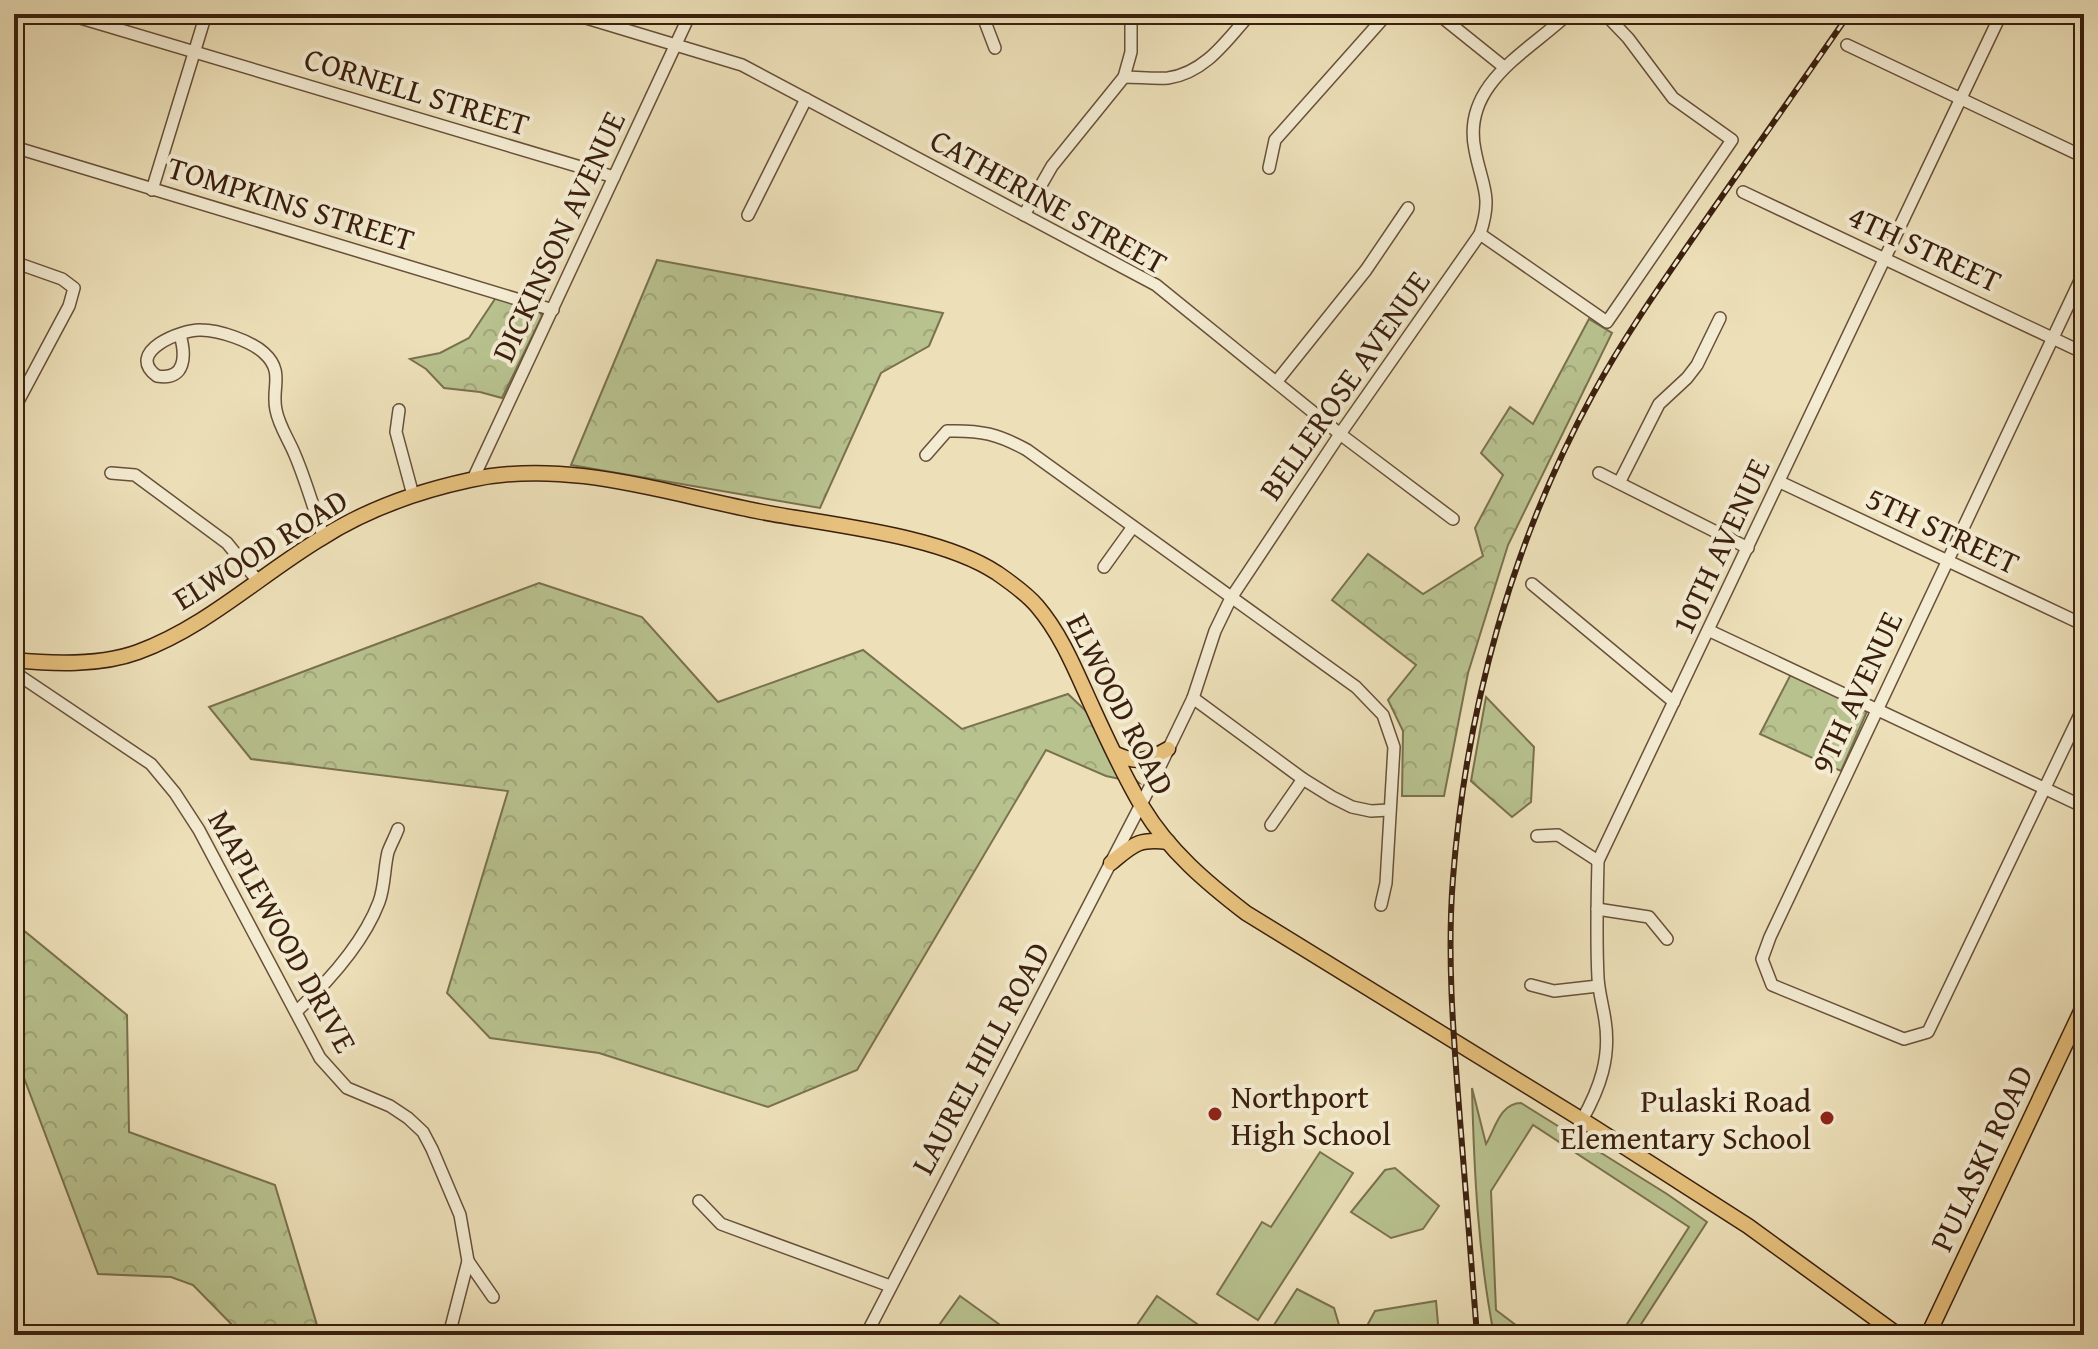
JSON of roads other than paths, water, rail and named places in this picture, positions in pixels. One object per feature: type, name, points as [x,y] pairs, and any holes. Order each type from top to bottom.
[{"type":"main road","name":"ELWOOD ROAD","points":[[14,660],[50,664],[136,653],[186,630],[323,536],[413,495],[473,479],[520,473],[614,481],[897,537],[973,559],[1008,581],[1040,610],[1071,658],[1140,804],[1168,842],[1203,880],[1246,913],[1748,1226],[1898,1335]]},
{"type":"main road","points":[[1116,754],[1133,762],[1147,761],[1168,749]]},
{"type":"main road","points":[[1111,863],[1134,843],[1149,839],[1168,842]]},
{"type":"main road","name":"PULASKI ROAD","points":[[1928,1335],[2084,1005]]},
{"type":"street","name":"CORNELL STREET","points":[[67,14],[614,177]]},
{"type":"street","points":[[152,190],[206,14]]},
{"type":"street","name":"CATHERINE STREET","points":[[573,14],[742,65],[1156,285],[1340,434],[1453,519]]},
{"type":"street","name":"DICKINSON AVENUE","points":[[473,479],[690,14]]},
{"type":"street","points":[[982,14],[995,48]]},
{"type":"street","points":[[1024,215],[1052,166],[1124,77],[1131,52],[1131,14]]},
{"type":"street","points":[[1124,77],[1168,78],[1189,72],[1207,62],[1250,14]]},
{"type":"street","points":[[1269,168],[1275,140],[1387,14]]},
{"type":"street","points":[[1438,14],[1504,67]]},
{"type":"street","name":"BELLEROSE AVENUE","points":[[1140,804],[1193,698],[1215,631],[1231,598],[1340,434],[1480,234],[1487,213],[1487,190],[1474,147],[1473,129],[1482,95],[1504,67],[1568,14]]},
{"type":"street","points":[[1480,234],[1607,322],[1732,140],[1673,98],[1628,38],[1605,14]]},
{"type":"street","name":"10TH AVENUE","points":[[1582,1120],[1598,1091],[1606,1063],[1606,1024],[1598,986],[1598,861],[2001,14]]},
{"type":"street","points":[[1847,45],[2084,157]]},
{"type":"street","points":[[748,215],[806,99]]},
{"type":"street","name":"TOMPKINS STREET","points":[[14,147],[553,310]]},
{"type":"street","name":"4TH STREET","points":[[1743,192],[2084,353]]},
{"type":"street","points":[[1277,381],[1366,270],[1408,208]]},
{"type":"street","points":[[14,262],[62,279],[74,288],[69,306],[14,409]]},
{"type":"street","name":"9TH AVENUE","points":[[2045,788],[1928,1032],[1904,1039],[1772,985],[1762,959],[1770,937],[2084,272]]},
{"type":"street","points":[[1620,481],[1654,411],[1697,365],[1720,318]]},
{"type":"street","points":[[180,335],[193,330],[210,330],[251,345],[264,353],[273,364],[278,378],[275,405],[278,420],[297,459],[323,536]]},
{"type":"street","points":[[399,410],[396,432],[413,495]]},
{"type":"street","points":[[926,455],[947,431],[986,431],[1027,450],[1356,687],[1383,715],[1394,747],[1386,883],[1381,905]]},
{"type":"street","points":[[111,473],[135,475],[227,543],[257,580]]},
{"type":"street","points":[[1599,473],[1748,548]]},
{"type":"street","name":"5TH STREET","points":[[1780,482],[2084,625]]},
{"type":"street","points":[[1104,567],[1132,528]]},
{"type":"street","points":[[1532,584],[1674,702]]},
{"type":"street","points":[[1710,631],[2084,807]]},
{"type":"street","name":"MAPLEWOOD DRIVE","points":[[14,672],[151,764],[199,830],[320,1058],[347,1088],[390,1106],[423,1132],[460,1215],[468,1261],[449,1335]]},
{"type":"street","points":[[1193,698],[1303,779],[1352,807],[1371,811],[1389,810]]},
{"type":"street","points":[[2045,788],[2084,706]]},
{"type":"street","points":[[1271,825],[1303,779]]},
{"type":"street","name":"LAUREL HILL ROAD","points":[[866,1335],[1140,804]]},
{"type":"street","points":[[297,1011],[317,992],[359,940],[370,921],[380,899],[388,853],[398,829]]},
{"type":"street","points":[[1537,836],[1558,835],[1598,861]]},
{"type":"street","points":[[1597,909],[1649,917],[1667,939]]},
{"type":"street","points":[[1531,985],[1554,991],[1598,986]]},
{"type":"street","points":[[699,1201],[721,1224],[890,1286]]},
{"type":"street","points":[[468,1261],[493,1297]]},
{"type":"railway","points":[[1477,1335],[1453,1021],[1451,907],[1459,815],[1469,752],[1498,628],[1539,508],[1564,450],[1605,372],[1659,287],[1849,14]]},
{"type":"place","name":"Northport High School","points":[[1215,1114]]},
{"type":"place","name":"Pulaski Road Elementary School","points":[[1827,1118]]}]
